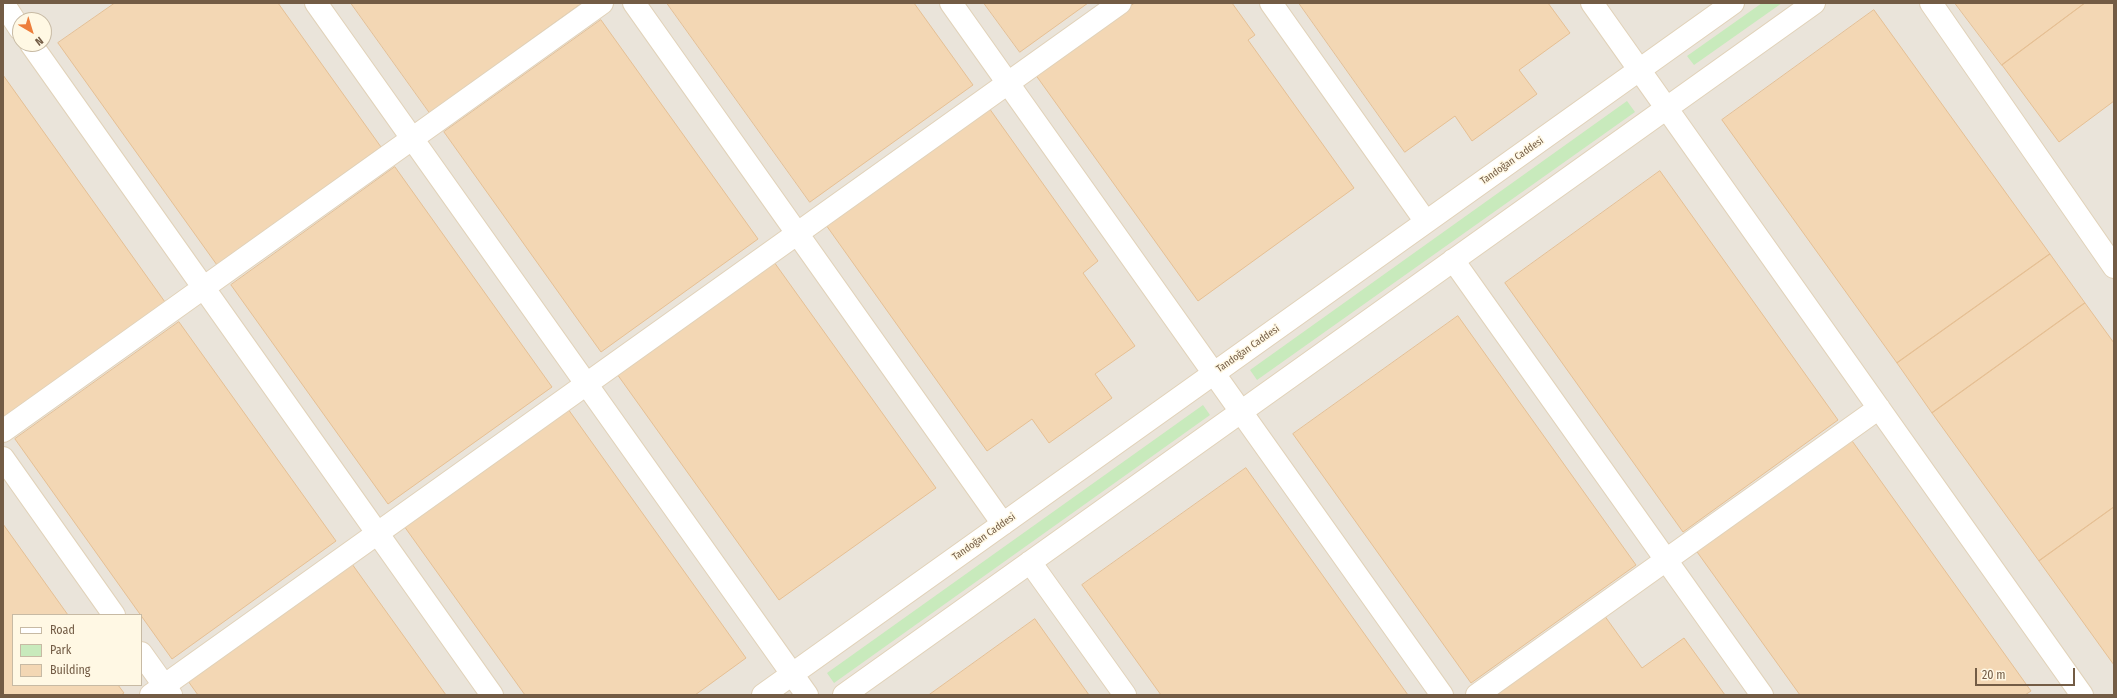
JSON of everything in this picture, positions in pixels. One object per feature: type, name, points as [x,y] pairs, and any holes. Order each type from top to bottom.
[{"type":"street","points":[[316,3],[807,695]]},
{"type":"street","points":[[3,431],[602,3]]},
{"type":"street","points":[[634,3],[1003,524]]},
{"type":"street","points":[[951,3],[1442,695]]},
{"type":"street","points":[[142,655],[162,692],[378,533],[1120,3]]},
{"type":"street","points":[[1271,3],[1426,222]]},
{"type":"street","points":[[1592,3],[2082,695]]},
{"type":"street","name":"Tandoğan Caddesi","points":[[763,695],[1734,3]]},
{"type":"street","points":[[844,695],[1814,3]]},
{"type":"street","points":[[1931,3],[2114,267]]},
{"type":"street","points":[[37,52],[492,695]]},
{"type":"street","points":[[1453,260],[1762,695]]},
{"type":"street","points":[[1477,695],[1880,408]]},
{"type":"street","points":[[3,458],[113,614]]},
{"type":"street","points":[[1030,562],[1125,695]]},
{"type":"shaded area","points":[[3,3],[2114,3],[2114,695],[3,695]]},
{"type":"green space","points":[[1762,3],[1782,3],[1694,65],[1687,56]]},
{"type":"green space","points":[[1627,101],[1635,112],[1257,380],[1250,370]]},
{"type":"green space","points":[[1203,405],[1210,415],[834,683],[827,673]]},
{"type":"building","points":[[115,3],[278,3],[381,147],[217,265],[58,43]]},
{"type":"building","points":[[351,3],[582,3],[430,113]]},
{"type":"building","points":[[667,3],[914,3],[973,85],[810,202]]},
{"type":"building","points":[[984,3],[1088,3],[1020,52]]},
{"type":"building","points":[[1135,3],[1232,3],[1255,35],[1248,40],[1354,188],[1198,301],[1035,74]]},
{"type":"building","points":[[1299,3],[1548,3],[1570,33],[1519,70],[1537,94],[1472,141],[1455,116],[1405,152]]},
{"type":"building","points":[[1955,3],[2085,3],[2002,65]]},
{"type":"building","points":[[2085,3],[2114,3],[2114,101],[2059,142],[2002,65]]},
{"type":"building","points":[[1874,10],[2050,254],[1897,363],[1722,120]]},
{"type":"building","points":[[601,20],[758,239],[601,352],[444,132]]},
{"type":"building","points":[[3,75],[165,302],[3,418]]},
{"type":"building","points":[[989,108],[1098,261],[1083,273],[1135,346],[1095,374],[1112,398],[1049,443],[1032,419],[987,451],[826,225]]},
{"type":"building","points":[[395,167],[552,387],[388,504],[231,285]]},
{"type":"building","points":[[1660,171],[1838,420],[1683,532],[1505,283]]},
{"type":"building","points":[[2050,254],[2085,303],[1932,413],[1897,363]]},
{"type":"building","points":[[774,262],[936,488],[779,600],[617,374]]},
{"type":"building","points":[[2085,303],[2114,343],[2114,507],[2039,561],[1932,413]]},
{"type":"building","points":[[1458,316],[1636,565],[1471,683],[1293,434]]},
{"type":"building","points":[[179,322],[336,541],[172,659],[142,617],[142,614],[140,614],[15,439]]},
{"type":"building","points":[[568,409],[746,658],[695,695],[525,695],[404,526]]},
{"type":"building","points":[[1850,438],[2031,691],[2025,695],[1800,695],[1695,549]]},
{"type":"building","points":[[1246,468],[1408,695],[1161,695],[1082,585]]},
{"type":"building","points":[[2114,507],[2114,665],[2039,561]]},
{"type":"building","points":[[3,524],[67,614],[12,614],[12,686],[119,686],[124,693],[121,695],[3,695]]},
{"type":"building","points":[[352,564],[446,695],[198,695],[188,681]]},
{"type":"building","points":[[1604,615],[1642,668],[1684,638],[1725,695],[1492,695]]},
{"type":"building","points":[[1035,619],[1089,695],[929,695]]}]
